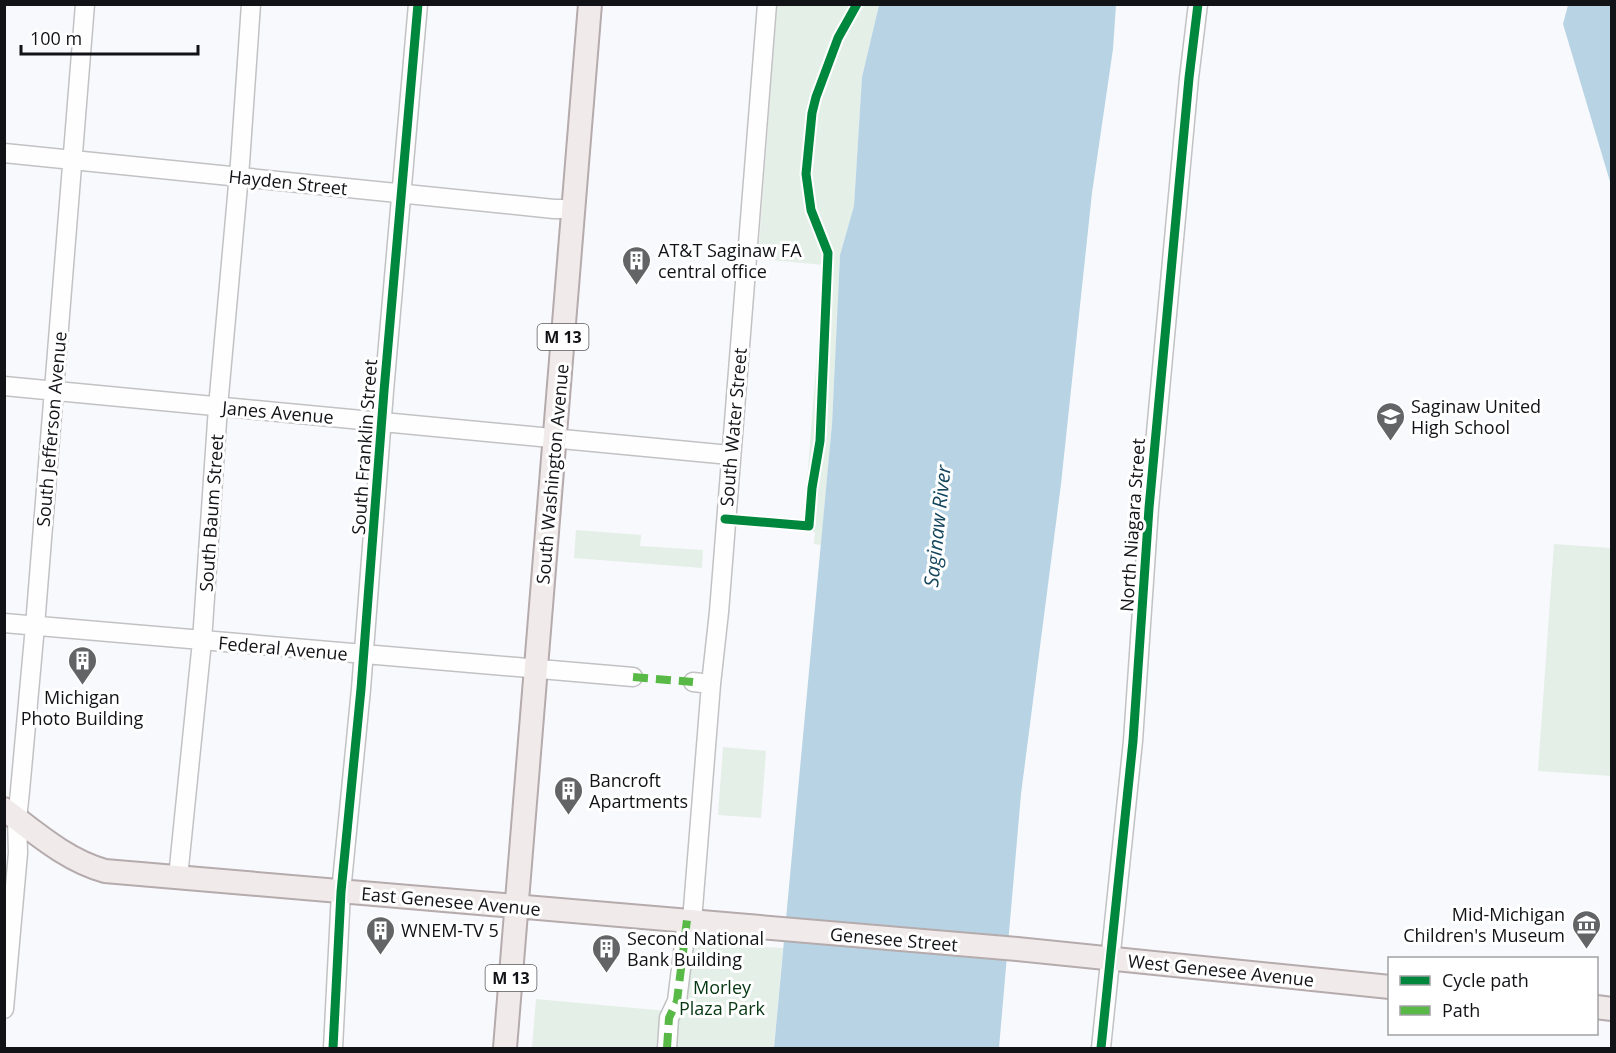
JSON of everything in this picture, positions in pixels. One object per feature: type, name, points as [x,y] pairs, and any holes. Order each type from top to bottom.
[{"type":"main road","name":"South Washington Avenue","points":[[517,907],[590,4]]},
{"type":"main road","name":"East Genesee Avenue","points":[[11,814],[69,856],[105,871],[689,920],[771,929]]},
{"type":"main road","name":"M 13","points":[[505,1048],[517,907]]},
{"type":"main road","name":"Genesee Street","points":[[771,929],[1017,949]]},
{"type":"main road","name":"West Genesee Avenue","points":[[1017,949],[1388,987]]},
{"type":"street","name":"South Jefferson Avenue","points":[[4,1009],[18,853],[11,814],[35,626],[86,4]]},
{"type":"street","name":"South Baum Street","points":[[178,877],[202,641],[218,407],[231,241],[239,177],[251,4]]},
{"type":"street","name":"South Franklin Street","points":[[333,1048],[341,892],[364,655],[418,4]]},
{"type":"street","name":"South Water Street","points":[[667,1048],[669,1018],[677,1001],[689,920],[702,683],[719,612],[767,4]]},
{"type":"street","name":"North Niagara Street","points":[[1101,1048],[1133,741],[1149,508],[1187,90],[1198,4]]},
{"type":"street","name":"Hayden Street","points":[[4,153],[73,162],[573,209]]},
{"type":"street","name":"Janes Avenue","points":[[4,386],[730,455]]},
{"type":"street","name":"Federal Avenue","points":[[4,623],[633,677]]},
{"type":"green space","points":[[777,5],[879,5],[862,77],[854,206],[840,255],[832,424],[821,545],[814,544],[815,532],[743,527],[745,516],[804,519],[824,265],[758,259]]},
{"type":"green space","points":[[576,530],[641,535],[640,546],[703,550],[702,568],[574,558]]},
{"type":"green space","points":[[1554,544],[1611,548],[1611,776],[1538,771]]},
{"type":"green space","points":[[723,747],[766,751],[761,818],[718,815]]},
{"type":"green space","name":"Morley Plaza Park","points":[[674,942],[783,948],[774,1048],[532,1048],[536,999],[667,1011]]},
{"type":"water","name":"Saginaw River","points":[[879,5],[1116,5],[1113,49],[1092,193],[1061,484],[1021,794],[999,1048],[774,1048],[832,424],[840,255],[854,206],[862,77]]},
{"type":"water","points":[[1568,5],[1611,5],[1611,185],[1563,24]]},
{"type":"marked path","points":[[633,677],[693,682]]},
{"type":"marked path","points":[[667,1048],[669,1018],[677,1001],[687,920]]},
{"type":"cycle path","points":[[333,1048],[341,892],[361,689],[418,4]]},
{"type":"cycle path","points":[[725,519],[809,526],[812,488],[820,441],[828,253],[811,210],[806,174],[812,113],[816,97],[838,38],[857,4]]},
{"type":"cycle path","points":[[1101,1048],[1133,741],[1149,508],[1198,4]]},
{"type":"place","name":"AT&T Saginaw FA central office","points":[[637,286]]},
{"type":"place","name":"Saginaw United High School","points":[[1390,442]]},
{"type":"place","name":"Michigan Photo Building","points":[[82,686]]},
{"type":"place","name":"Bancroft Apartments","points":[[568,816]]},
{"type":"place","name":"Mid-Michigan Children's Museum","points":[[1586,950]]},
{"type":"place","name":"WNEM-TV 5","points":[[380,956]]},
{"type":"place","name":"Second National Bank Building","points":[[606,974]]}]
